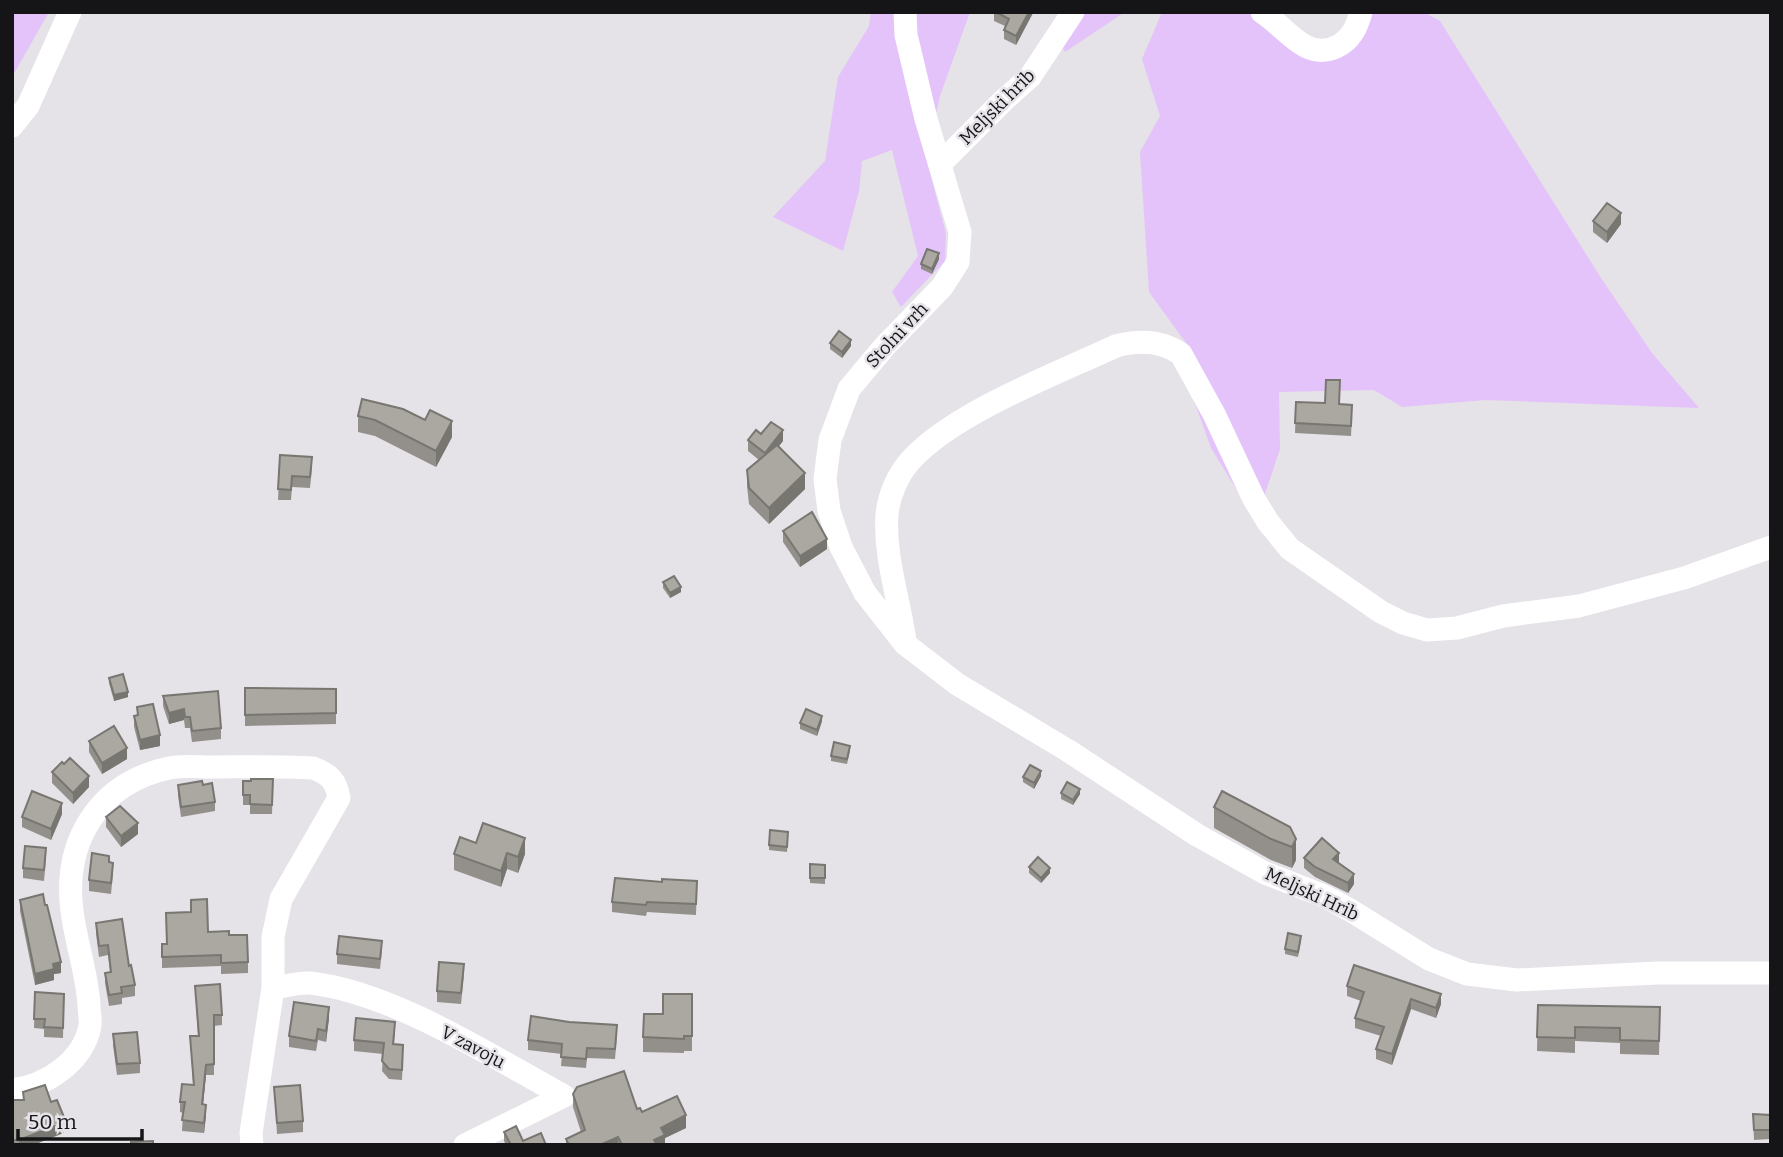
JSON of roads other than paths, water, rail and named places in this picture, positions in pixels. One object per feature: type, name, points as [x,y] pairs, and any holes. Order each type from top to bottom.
[{"type":"street","points":[[12,127],[28,106],[70,12]]},
{"type":"street","name":"Stolni vrh","points":[[905,12],[908,45],[960,232],[958,262],[942,287],[885,346],[849,389],[830,440],[825,479],[829,511],[841,547],[865,593],[905,644]]},
{"type":"street","name":"Meljski hrib","points":[[940,164],[1030,77],[1073,12]]},
{"type":"street","points":[[1262,12],[1307,48],[1323,52],[1344,43],[1356,27],[1361,12]]},
{"type":"street","points":[[905,644],[900,605],[889,565],[887,534],[888,510],[894,487],[909,462],[937,438],[974,414],[1116,346],[1131,342],[1151,342],[1173,348],[1181,354],[1214,414],[1254,499],[1290,549],[1348,590],[1403,623],[1427,630],[1457,628],[1503,615],[1579,606],[1684,578],[1771,547]]},
{"type":"street","name":"Meljski Hrib","points":[[905,644],[957,684],[1067,750],[1197,835],[1265,873],[1350,909],[1429,960],[1492,978],[1517,979],[1657,973],[1771,973]]},
{"type":"street","points":[[12,1090],[40,1083],[60,1072],[79,1051],[90,1026],[88,983],[72,909],[72,866],[85,827],[105,799],[131,782],[170,768],[313,768],[329,774],[337,786],[339,798],[281,898],[273,937],[273,988],[258,1084],[252,1145]]},
{"type":"street","name":"V zavoju","points":[[273,988],[307,983],[355,992],[411,1014],[564,1096],[465,1145]]}]
